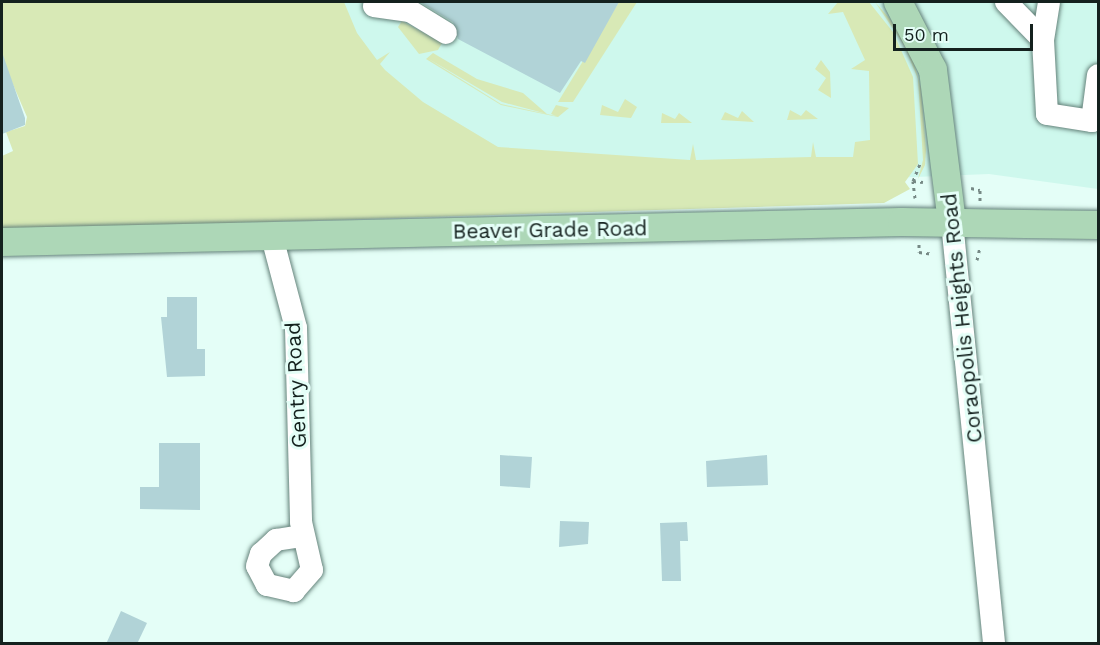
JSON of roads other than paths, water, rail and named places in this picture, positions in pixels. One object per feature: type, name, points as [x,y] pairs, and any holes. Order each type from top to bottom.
[{"type":"main road","name":"Coraopolis Heights Road","points":[[898,2],[933,70],[952,222]]},
{"type":"main road","name":"Beaver Grade Road","points":[[2,242],[952,222],[1098,225]]},
{"type":"street","points":[[1006,2],[1043,40]]},
{"type":"street","points":[[1048,2],[1043,40],[1047,114],[1092,121],[1098,75]]},
{"type":"street","points":[[374,6],[410,11],[446,33]]},
{"type":"street","name":"Coraopolis Heights Road","points":[[952,222],[994,644]]},
{"type":"street","name":"Gentry Road","points":[[272,237],[296,328],[302,536]]}]
